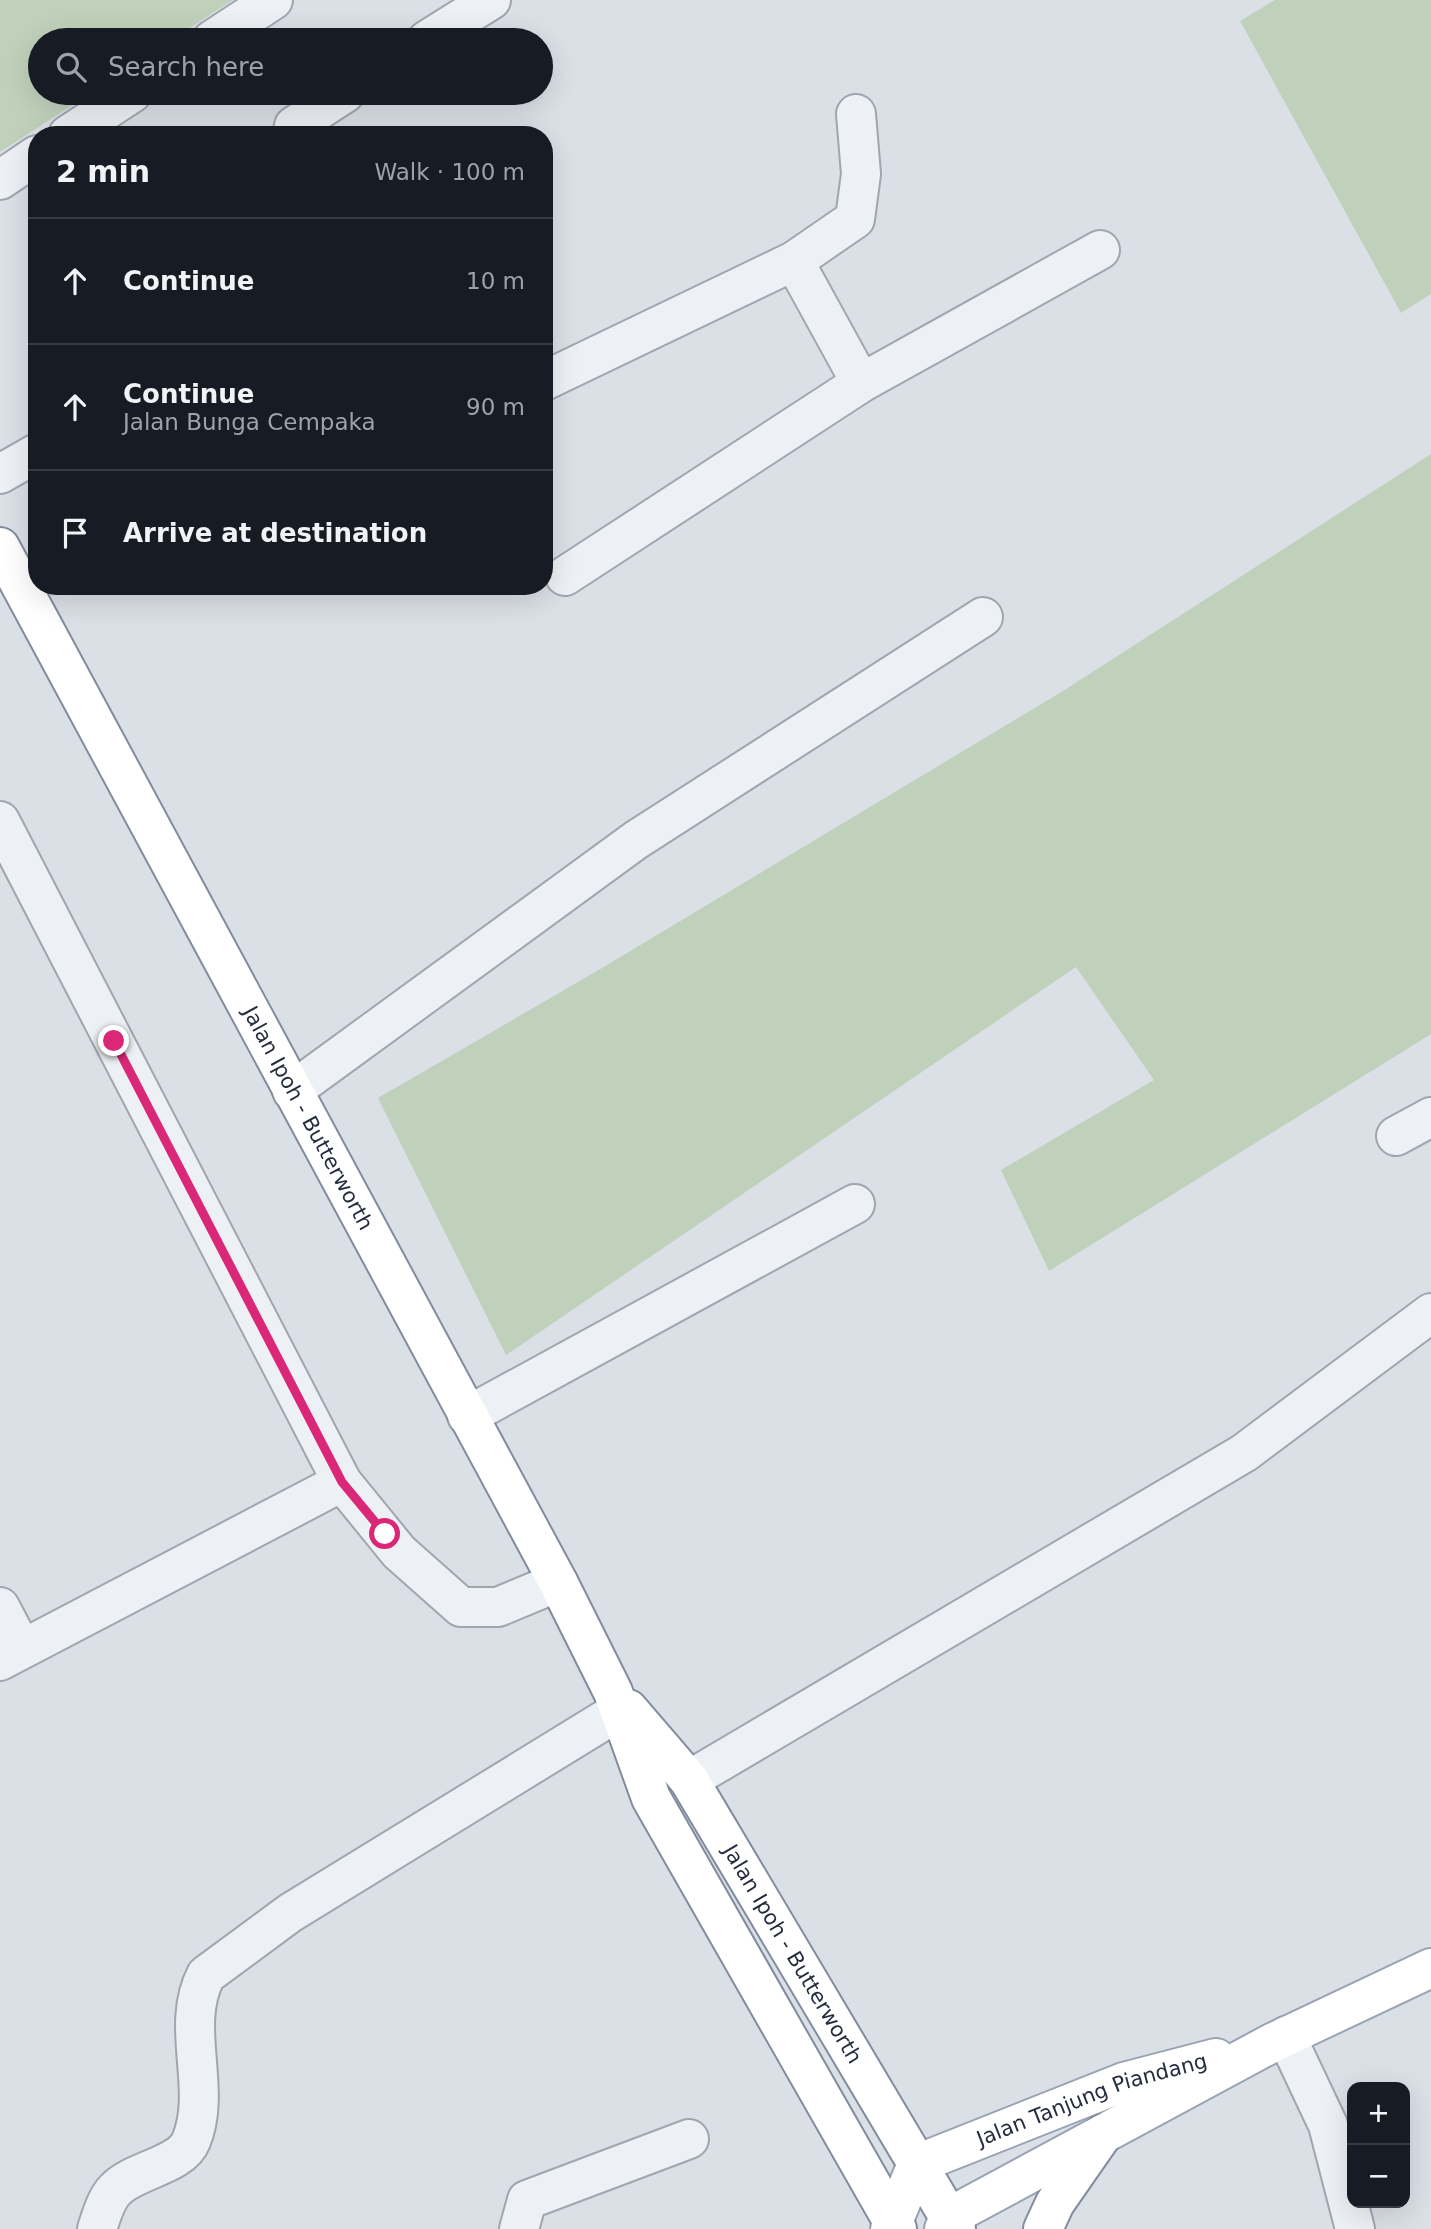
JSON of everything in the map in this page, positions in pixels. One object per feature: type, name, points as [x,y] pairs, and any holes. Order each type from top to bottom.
[{"type":"main road","name":"Jalan Ipoh - Butterworth","points":[[0,547],[558,1582],[616,1701],[652,1798],[893,2226]]},
{"type":"main road","name":"Jalan Ipoh - Butterworth","points":[[616,1701],[689,1780],[917,2164],[949,2225]]},
{"type":"main road","name":"Jalan Tanjung Piandang","points":[[949,2225],[1103,2134],[1279,2039],[1431,1968]]},
{"type":"main road","name":"Jalan Tanjung Piandang","points":[[917,2164],[1124,2082],[1279,2039]]},
{"type":"main road","points":[[1043,2229],[1055,2203],[1103,2134]]},
{"type":"main road","points":[[893,2226],[917,2164]]},
{"type":"street","points":[[230,28],[273,0]]},
{"type":"street","points":[[447,28],[491,0]]},
{"type":"street","points":[[82,126],[114,105]]},
{"type":"street","points":[[294,126],[326,105]]},
{"type":"street","points":[[553,377],[794,261],[855,219],[861,174],[856,114]]},
{"type":"street","points":[[0,180],[28,161]]},
{"type":"street","points":[[565,576],[861,383],[1100,250]]},
{"type":"street","points":[[794,261],[861,383]]},
{"type":"street","points":[[0,474],[28,458]]},
{"type":"street","points":[[292,1091],[636,840],[984,617]]},
{"type":"street","points":[[0,821],[342,1482],[399,1552],[461,1607],[498,1607],[558,1582]]},
{"type":"street","points":[[1396,1136],[1431,1117]]},
{"type":"street","points":[[467,1416],[855,1204]]},
{"type":"street","points":[[689,1780],[1244,1453],[1431,1313]]},
{"type":"street","points":[[0,1607],[11,1655],[342,1482]]},
{"type":"street","points":[[97,2229],[115,2190],[166,2164],[191,2143],[197,2117],[194,2009],[198,1991],[206,1975],[290,1913],[616,1701]]},
{"type":"street","points":[[1279,2039],[1328,2125],[1355,2229]]},
{"type":"street","points":[[519,2229],[527,2200],[689,2139]]},
{"type":"green space","points":[[0,0],[233,0],[190,28],[28,28],[28,105],[72,105],[40,126],[28,126],[28,134],[0,152]]},
{"type":"green space","points":[[1275,0],[1431,0],[1431,294],[1401,313],[1240,21]]},
{"type":"green space","points":[[1431,454],[1431,1034],[1049,1271],[1001,1170],[1154,1080],[1076,967],[506,1355],[378,1098],[602,968],[1063,691]]},
{"type":"route","points":[[114,1041],[342,1482],[385,1534]]}]
